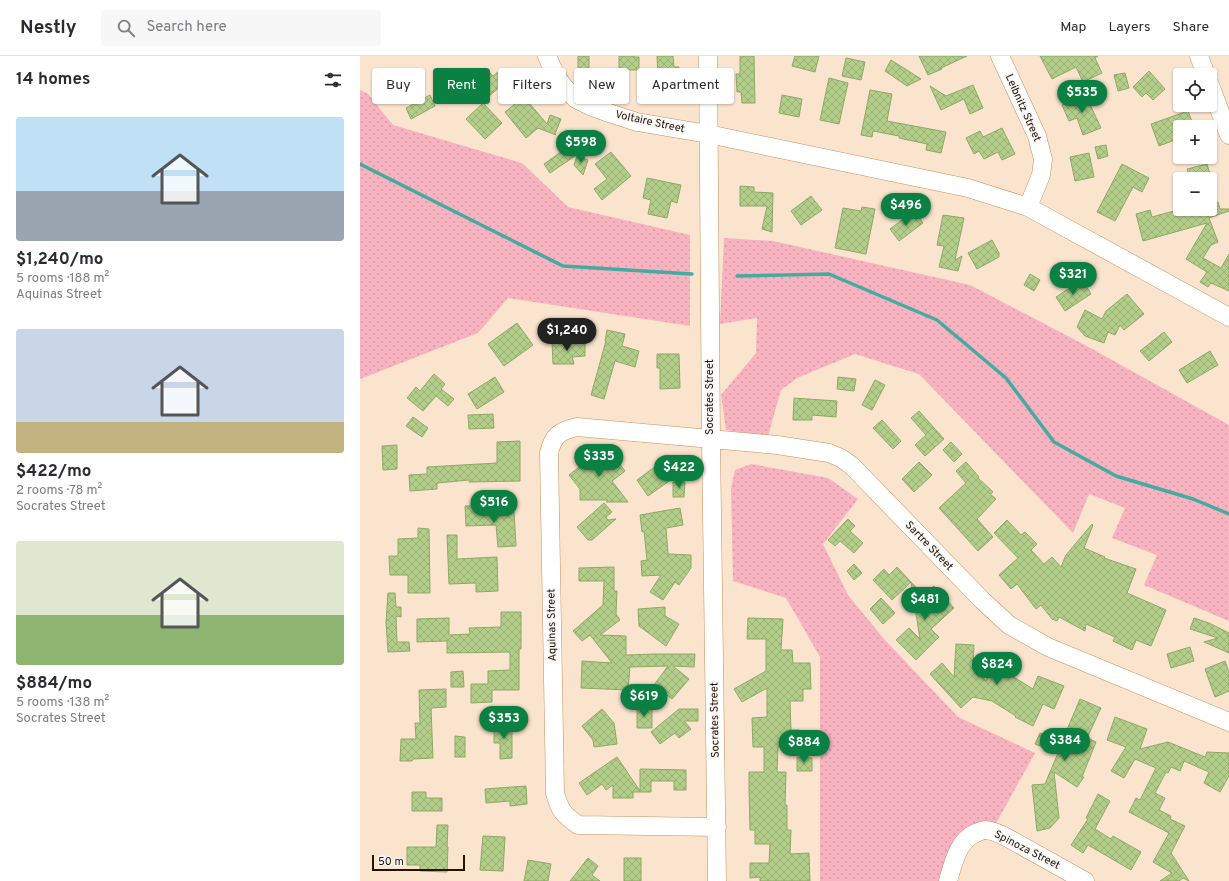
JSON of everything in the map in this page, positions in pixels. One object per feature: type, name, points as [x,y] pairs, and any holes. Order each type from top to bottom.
[{"type":"street","name":"Voltaire Street","points":[[547,56],[555,74],[564,88],[576,99],[590,106],[638,122],[708,134],[968,188],[1028,207],[1229,316]]},
{"type":"street","name":"Socrates Street","points":[[708,56],[717,881]]},
{"type":"street","name":"Leibnitz Street","points":[[1000,56],[1037,136],[1043,159],[1041,175],[1028,207]]},
{"type":"street","points":[[1199,56],[1203,68]]},
{"type":"street","points":[[1217,103],[1229,135]]},
{"type":"street","name":"Aquinas Street","points":[[711,440],[577,427],[559,433],[552,442],[549,453],[554,760],[555,793],[559,807],[567,817],[578,825],[717,827]]},
{"type":"street","name":"Sartre Street","points":[[711,440],[777,445],[828,453],[841,458],[852,466],[982,600],[1009,624],[1048,646],[1229,722]]},
{"type":"street","name":"Spinoza Street","points":[[948,881],[953,862],[962,844],[972,835],[984,830],[995,832],[1006,837],[1085,881]]},
{"type":"shaded area","points":[[360,90],[368,94],[372,99],[372,104],[376,104],[393,125],[522,163],[568,207],[690,235],[690,326],[508,298],[478,333],[360,379]]},
{"type":"shaded area","points":[[724,238],[773,241],[970,285],[1085,345],[1229,425],[1229,621],[1144,585],[1157,555],[1112,538],[1125,508],[1089,494],[1073,533],[919,374],[855,354],[797,378],[781,390],[768,436],[726,430],[721,395],[756,353],[757,318],[720,324]]},
{"type":"shaded area","points":[[751,464],[828,478],[858,499],[823,544],[848,595],[884,639],[958,717],[1035,753],[995,825],[946,861],[939,881],[820,881],[820,657],[786,598],[733,581],[731,488],[735,470]]},
{"type":"building","points":[[578,56],[589,56],[589,68],[578,68]]},
{"type":"building","points":[[619,56],[639,57],[639,68],[637,68],[637,70],[619,68]]},
{"type":"building","points":[[657,56],[673,56],[674,67],[679,68],[658,68]]},
{"type":"building","points":[[740,56],[754,56],[755,103],[742,103],[741,92],[737,92],[736,74],[740,74]]},
{"type":"building","points":[[795,56],[819,56],[815,72],[792,66]]},
{"type":"building","points":[[919,56],[967,56],[928,75]]},
{"type":"building","points":[[1040,56],[1098,56],[1095,58],[1102,73],[1083,82],[1076,67],[1052,79]]},
{"type":"building","points":[[846,58],[865,62],[861,80],[842,76]]},
{"type":"building","points":[[891,60],[921,79],[907,86],[885,71]]},
{"type":"building","points":[[1149,71],[1165,89],[1153,100],[1146,93],[1142,97],[1133,87]]},
{"type":"building","points":[[498,72],[498,88],[490,95],[490,73],[493,76]]},
{"type":"building","points":[[1125,73],[1129,88],[1118,91],[1114,75]]},
{"type":"building","points":[[829,78],[848,83],[839,124],[820,120]]},
{"type":"building","points":[[973,85],[983,108],[970,114],[964,99],[941,110],[930,86],[946,96]]},
{"type":"building","points":[[870,90],[892,94],[887,121],[946,132],[941,153],[926,150],[927,144],[899,138],[899,136],[873,131],[872,137],[861,135]]},
{"type":"building","points":[[1085,94],[1101,128],[1083,135],[1077,118],[1069,121],[1062,105]]},
{"type":"building","points":[[430,95],[435,106],[411,119],[406,108],[413,104],[425,104],[425,98]]},
{"type":"building","points":[[782,95],[802,99],[799,117],[779,113]]},
{"type":"building","points":[[482,104],[484,104],[502,123],[485,139],[466,119]]},
{"type":"building","points":[[515,104],[530,104],[547,124],[550,115],[561,119],[555,134],[556,135],[538,128],[526,138],[505,112]]},
{"type":"building","points":[[1185,112],[1188,112],[1191,120],[1173,120],[1173,141],[1159,146],[1151,124]]},
{"type":"building","points":[[1002,128],[1015,154],[1002,160],[998,152],[984,159],[979,151],[974,154],[966,138],[980,131],[983,137]]},
{"type":"building","points":[[1106,145],[1108,156],[1098,159],[1095,147]]},
{"type":"building","points":[[568,147],[575,156],[550,173],[544,164]]},
{"type":"building","points":[[611,152],[631,176],[602,200],[594,189],[607,179],[595,164]]},
{"type":"building","points":[[1089,153],[1094,177],[1075,181],[1070,157]]},
{"type":"building","points":[[577,156],[588,160],[583,175],[574,165]]},
{"type":"building","points":[[1122,164],[1149,178],[1142,192],[1133,187],[1115,221],[1097,212]]},
{"type":"building","points":[[1207,164],[1209,172],[1188,172],[1187,169]]},
{"type":"building","points":[[647,178],[681,185],[677,203],[671,201],[667,218],[648,214],[651,200],[643,198]]},
{"type":"building","points":[[740,186],[754,187],[754,192],[773,193],[772,232],[762,229],[767,206],[740,206]]},
{"type":"building","points":[[811,196],[822,210],[801,225],[791,211]]},
{"type":"building","points":[[1217,202],[1220,209],[1229,209],[1229,211],[1217,215]]},
{"type":"building","points":[[862,207],[875,209],[866,254],[835,248],[843,208],[861,211]]},
{"type":"building","points":[[1150,210],[1152,217],[1173,211],[1173,216],[1215,216],[1209,218],[1218,242],[1211,245],[1203,258],[1221,268],[1229,254],[1229,291],[1211,283],[1208,287],[1200,282],[1207,272],[1186,259],[1207,223],[1143,241],[1136,214]]},
{"type":"building","points":[[917,215],[923,223],[899,241],[890,229],[906,217],[909,221]]},
{"type":"building","points":[[943,215],[964,218],[955,260],[962,256],[958,271],[939,267],[944,246],[937,245]]},
{"type":"building","points":[[992,240],[999,253],[999,257],[977,269],[968,253]]},
{"type":"building","points":[[1030,274],[1040,280],[1034,291],[1024,285]]},
{"type":"building","points":[[1077,283],[1081,289],[1086,286],[1091,294],[1065,311],[1056,297]]},
{"type":"building","points":[[1127,294],[1144,314],[1124,330],[1120,325],[1115,335],[1108,332],[1104,343],[1085,336],[1077,327],[1085,310],[1102,319],[1106,311]]},
{"type":"building","points":[[517,323],[533,345],[504,366],[488,344]]},
{"type":"building","points":[[607,330],[625,334],[622,346],[639,351],[635,367],[615,361],[604,399],[591,395],[606,341]]},
{"type":"building","points":[[1164,332],[1172,342],[1149,361],[1140,351]]},
{"type":"building","points":[[585,341],[585,356],[572,357],[574,364],[553,364],[552,342]]},
{"type":"building","points":[[1210,351],[1218,365],[1187,383],[1179,370]]},
{"type":"building","points":[[657,354],[679,354],[680,388],[660,389],[660,368],[657,368]]},
{"type":"building","points":[[434,374],[445,384],[441,389],[454,399],[448,406],[436,396],[423,411],[407,398],[416,387],[420,391]]},
{"type":"building","points":[[495,377],[504,392],[477,409],[468,394]]},
{"type":"building","points":[[838,377],[856,379],[854,391],[837,389]]},
{"type":"building","points":[[875,380],[885,385],[872,410],[862,405]]},
{"type":"building","points":[[794,398],[837,401],[836,417],[812,415],[812,420],[793,420]]},
{"type":"building","points":[[919,411],[944,439],[925,456],[915,445],[926,435],[911,418]]},
{"type":"building","points":[[493,414],[494,428],[469,429],[468,415]]},
{"type":"building","points":[[413,417],[428,428],[422,437],[406,426]]},
{"type":"building","points":[[882,420],[901,441],[893,449],[873,428]]},
{"type":"building","points":[[520,441],[520,481],[469,482],[469,480],[437,483],[437,489],[410,491],[409,475],[427,474],[427,467],[497,463],[497,442]]},
{"type":"building","points":[[951,442],[962,454],[954,462],[943,450]]},
{"type":"building","points":[[397,445],[397,469],[383,470],[382,446]]},
{"type":"building","points":[[606,446],[625,471],[612,481],[628,502],[580,500],[580,489],[569,475]]},
{"type":"building","points":[[919,462],[932,475],[914,492],[902,479]]},
{"type":"building","points":[[966,462],[979,477],[978,478],[993,492],[990,494],[996,499],[977,519],[993,537],[978,551],[939,508],[966,483],[956,471]]},
{"type":"building","points":[[660,463],[672,479],[648,496],[637,480]]},
{"type":"building","points":[[673,482],[685,482],[684,497],[673,497]]},
{"type":"building","points":[[604,503],[612,512],[606,517],[608,520],[616,519],[592,540],[588,540],[577,527]]},
{"type":"building","points":[[465,506],[477,506],[478,513],[514,512],[516,546],[498,547],[496,525],[466,526]]},
{"type":"building","points":[[680,508],[683,525],[666,528],[668,554],[691,555],[691,568],[679,585],[675,582],[663,600],[650,592],[661,575],[642,576],[641,561],[647,560],[644,531],[642,532],[640,515]]},
{"type":"building","points":[[848,519],[855,526],[850,531],[863,543],[854,553],[840,541],[835,546],[828,540]]},
{"type":"building","points":[[1007,520],[1021,535],[1025,532],[1037,544],[1031,550],[1044,564],[1052,557],[1061,567],[1066,555],[1092,524],[1093,525],[1084,548],[1105,557],[1104,558],[1136,569],[1127,593],[1166,610],[1151,646],[1136,640],[1132,650],[1113,641],[1115,637],[1086,624],[1085,631],[1059,617],[1057,621],[1052,619],[1041,605],[1036,609],[1017,584],[1011,589],[999,575],[1018,558],[994,533]]},
{"type":"building","points":[[418,528],[429,529],[430,593],[408,593],[408,575],[390,575],[389,556],[398,556],[398,539],[418,538]]},
{"type":"building","points":[[447,535],[457,535],[457,559],[497,557],[498,591],[476,592],[476,583],[449,584]]},
{"type":"building","points":[[854,564],[862,573],[854,580],[847,571]]},
{"type":"building","points":[[614,567],[614,591],[617,591],[616,614],[620,620],[600,635],[626,636],[626,655],[695,654],[694,667],[673,666],[689,679],[672,699],[654,685],[668,666],[630,667],[628,690],[581,688],[582,661],[612,663],[590,635],[582,641],[573,631],[603,605],[604,581],[579,581],[579,568]]},
{"type":"building","points":[[897,567],[911,582],[892,600],[873,580],[884,569],[889,575]]},
{"type":"building","points":[[911,582],[923,595],[934,586],[954,608],[931,629],[939,637],[916,660],[896,640],[909,628],[920,639]]},
{"type":"building","points":[[388,593],[395,593],[396,607],[401,607],[401,617],[396,616],[397,642],[409,642],[410,651],[388,652],[386,622]]},
{"type":"building","points":[[881,598],[895,613],[883,624],[870,609]]},
{"type":"building","points":[[665,607],[665,616],[679,624],[666,646],[639,626],[638,609]]},
{"type":"building","points":[[501,612],[521,612],[519,690],[492,690],[492,702],[471,703],[471,684],[488,684],[488,671],[510,670],[510,652],[447,653],[447,641],[417,642],[417,619],[449,618],[449,635],[470,634],[469,628],[501,627]]},
{"type":"building","points":[[748,618],[783,619],[781,650],[792,650],[793,663],[810,663],[811,689],[803,689],[803,701],[790,701],[791,730],[799,730],[800,746],[778,747],[777,772],[786,772],[785,805],[787,805],[787,830],[791,830],[790,854],[809,853],[810,881],[760,881],[760,877],[750,878],[750,863],[769,863],[770,844],[755,844],[755,830],[750,830],[749,789],[749,772],[764,772],[764,747],[753,747],[752,718],[767,717],[767,688],[742,702],[734,689],[766,671],[766,639],[747,639]]},
{"type":"building","points":[[1194,618],[1209,623],[1229,633],[1229,653],[1204,642],[1218,638],[1190,629]]},
{"type":"building","points":[[956,644],[974,645],[973,666],[986,681],[998,652],[1018,665],[1012,676],[1033,689],[1038,676],[1064,686],[1054,709],[1043,704],[1033,726],[1015,717],[1016,716],[992,701],[973,697],[961,708],[930,674],[942,663],[954,677]]},
{"type":"building","points":[[1190,647],[1194,661],[1171,668],[1167,654]]},
{"type":"building","points":[[1225,661],[1229,672],[1229,691],[1215,697],[1205,669]]},
{"type":"building","points":[[463,671],[464,687],[451,687],[451,672]]},
{"type":"building","points":[[446,689],[446,707],[431,708],[433,758],[400,761],[401,739],[416,739],[415,723],[420,723],[419,690]]},
{"type":"building","points":[[1080,699],[1101,708],[1087,738],[1096,742],[1082,777],[1084,777],[1077,787],[1054,772],[1059,818],[1050,828],[1037,831],[1032,785],[1045,784],[1058,753],[1035,744],[1040,733],[1056,739],[1060,729],[1066,732]]},
{"type":"building","points":[[637,708],[652,708],[652,728],[637,728]]},
{"type":"building","points":[[602,709],[614,723],[617,744],[594,747],[593,740],[582,726]]},
{"type":"building","points":[[679,709],[698,709],[698,721],[684,721],[691,729],[679,738],[675,733],[660,744],[651,732]]},
{"type":"building","points":[[1115,717],[1147,729],[1140,749],[1168,742],[1205,757],[1207,752],[1229,753],[1229,776],[1220,792],[1204,783],[1209,772],[1184,761],[1180,771],[1171,767],[1168,773],[1166,772],[1155,793],[1165,798],[1159,810],[1171,816],[1170,819],[1185,826],[1171,853],[1189,881],[1183,878],[1179,881],[1160,881],[1172,873],[1153,862],[1169,833],[1129,812],[1136,798],[1140,800],[1156,768],[1135,759],[1124,778],[1111,771],[1126,747],[1107,740]]},
{"type":"building","points":[[512,725],[512,758],[500,759],[500,743],[494,743],[494,726]]},
{"type":"building","points":[[455,736],[465,737],[465,757],[455,757]]},
{"type":"building","points":[[617,757],[640,791],[640,769],[686,770],[686,790],[674,790],[674,781],[651,781],[651,792],[633,792],[633,798],[613,798],[613,785],[606,790],[602,784],[587,795],[579,783]]},
{"type":"building","points":[[797,757],[812,758],[812,771],[797,771]]},
{"type":"building","points":[[526,786],[527,804],[510,806],[510,801],[486,803],[485,789]]},
{"type":"building","points":[[412,792],[426,792],[426,798],[442,798],[442,811],[412,811]]},
{"type":"building","points":[[1098,794],[1110,801],[1095,829],[1111,839],[1113,836],[1141,852],[1131,870],[1088,845],[1083,853],[1071,845],[1088,819],[1086,818]]},
{"type":"building","points":[[437,825],[448,825],[447,872],[420,871],[420,865],[407,865],[407,847],[436,847]]},
{"type":"building","points":[[483,836],[505,837],[503,871],[480,870]]},
{"type":"building","points":[[588,858],[598,866],[592,875],[600,881],[570,881]]},
{"type":"building","points":[[624,858],[641,858],[641,881],[624,881]]},
{"type":"building","points":[[528,860],[551,864],[548,881],[524,881]]},
{"type":"waterway","points":[[360,164],[563,266],[692,274]]},
{"type":"waterway","points":[[737,276],[829,274],[937,320],[1006,378],[1054,442],[1116,476],[1193,499],[1229,514]]}]
